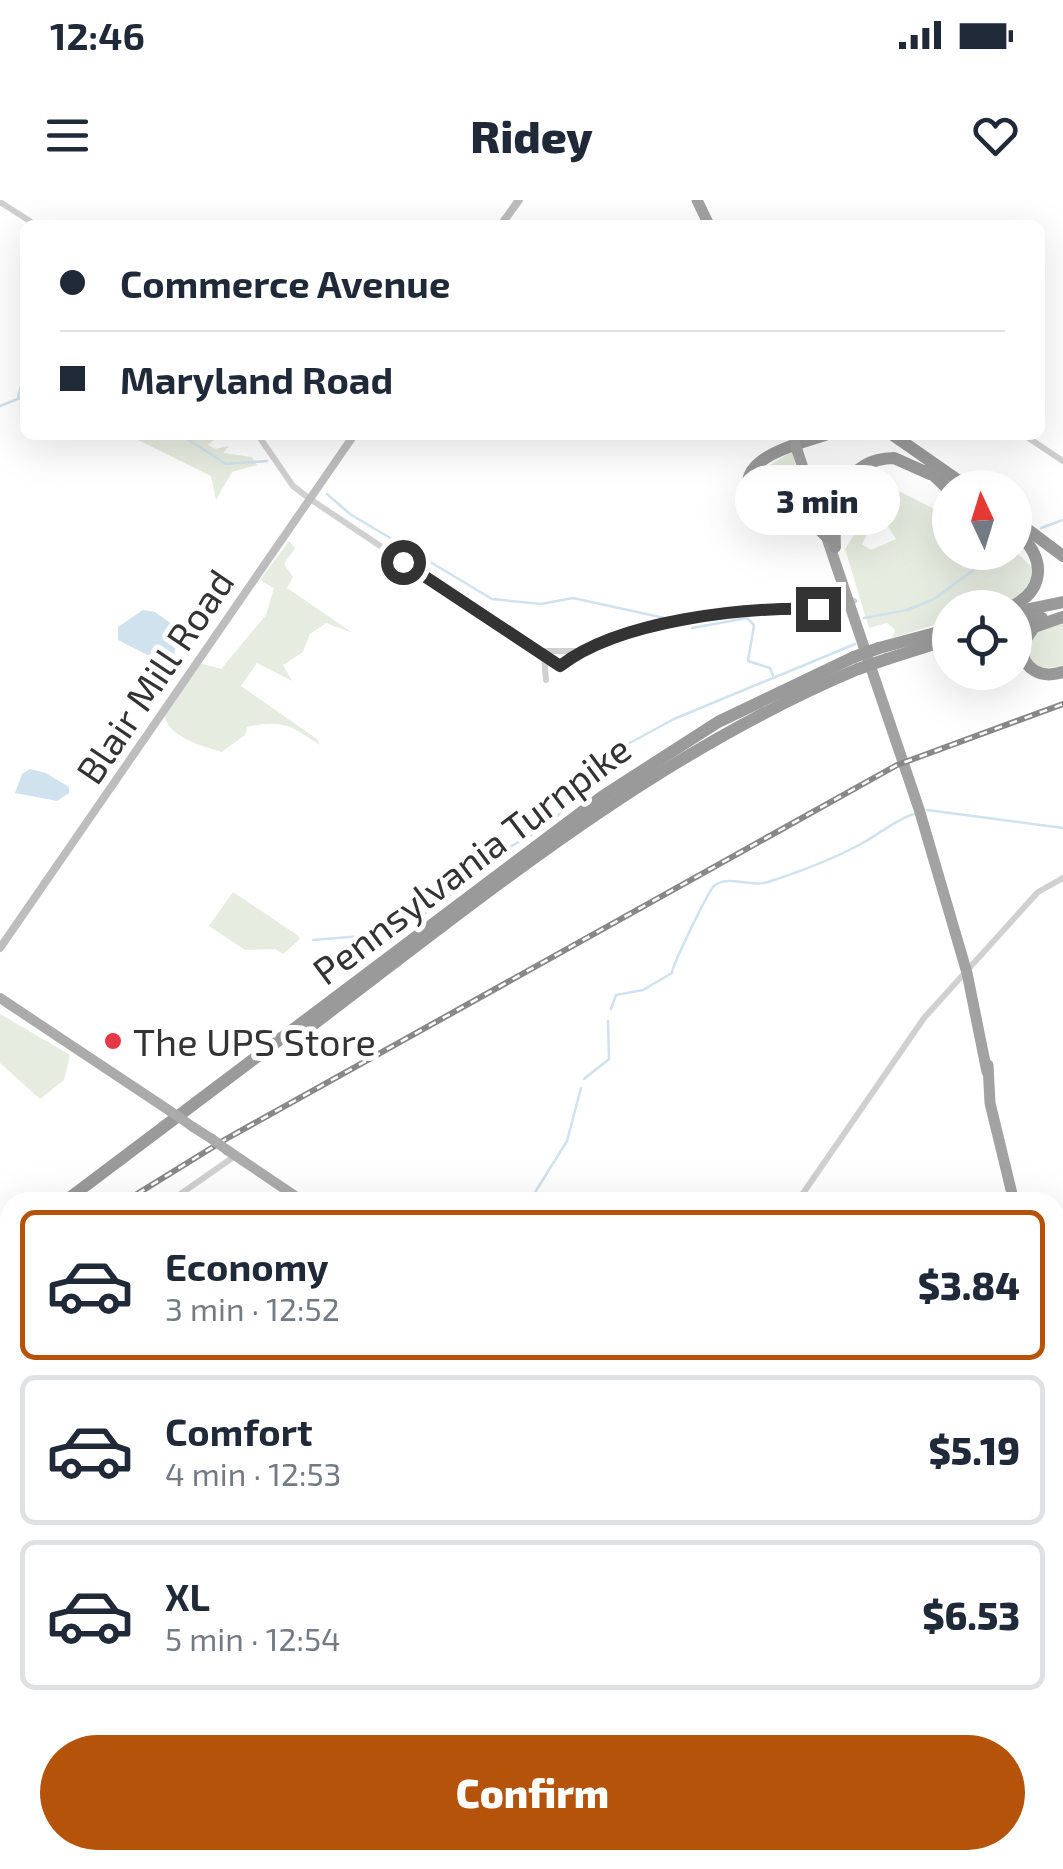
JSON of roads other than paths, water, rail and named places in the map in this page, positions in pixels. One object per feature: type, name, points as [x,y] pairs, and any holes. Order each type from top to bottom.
[{"type":"highway","points":[[812,440],[763,458],[751,472],[748,485],[760,506],[806,516],[831,542]]},
{"type":"highway","points":[[807,479],[798,499],[781,509],[763,504],[752,488],[754,474],[768,458],[820,440]]},
{"type":"highway","points":[[890,440],[930,474]]},
{"type":"highway","points":[[899,440],[943,470]]},
{"type":"highway","points":[[797,442],[831,542]]},
{"type":"highway","points":[[797,442],[879,679],[969,971],[1000,1158],[1011,1192]]},
{"type":"highway","points":[[831,542],[836,502],[859,469],[894,458],[930,474]]},
{"type":"highway","points":[[1032,533],[1063,553]]},
{"type":"highway","points":[[1032,544],[1063,564]]},
{"type":"highway","points":[[1032,549],[1038,556],[1039,575],[1032,590]]},
{"type":"highway","points":[[1032,608],[1063,602]]},
{"type":"highway","points":[[1032,621],[1063,616]]},
{"type":"highway","points":[[1063,616],[1034,627],[1021,646],[1026,662],[1038,674],[1063,675]]},
{"type":"highway","name":"Pennsylvania Turnpike","points":[[77,1192],[603,796],[718,722],[856,663],[932,637]]},
{"type":"highway","points":[[883,654],[932,649]]},
{"type":"highway","name":"Pennsylvania Turnpike","points":[[89,1192],[644,780],[856,663]]},
{"type":"highway","points":[[1032,674],[1043,680],[1063,675]]},
{"type":"main road","name":"Blair Mill Road","points":[[0,948],[351,440]]},
{"type":"main road","points":[[1,1003],[289,1192]]},
{"type":"street","points":[[0,202],[28,220]]},
{"type":"street","points":[[261,440],[293,486],[310,499],[560,666],[581,650],[615,637],[740,610],[828,609],[852,602]]},
{"type":"street","points":[[1032,440],[1063,461]]},
{"type":"street","points":[[539,652],[581,650]]},
{"type":"street","points":[[539,652],[546,680]]},
{"type":"street","points":[[803,1192],[900,1048],[1038,892],[1063,878]]},
{"type":"street","points":[[181,1192],[230,1153]]},
{"type":"water","points":[[143,610],[155,612],[179,629],[174,655],[159,661],[118,640],[118,627]]},
{"type":"water","points":[[30,769],[46,773],[69,787],[69,793],[57,801],[15,793],[22,774]]},
{"type":"waterway","points":[[18,397],[20,390]]},
{"type":"waterway","points":[[0,406],[20,398]]},
{"type":"waterway","points":[[189,440],[226,464],[267,461]]},
{"type":"waterway","points":[[327,494],[350,514],[492,599],[541,604],[573,598],[669,619]]},
{"type":"waterway","points":[[1041,528],[1063,520]]},
{"type":"waterway","points":[[864,618],[907,610],[934,599],[973,570]]},
{"type":"waterway","points":[[692,628],[747,618],[754,625],[748,661],[770,668],[774,678]]},
{"type":"waterway","points":[[313,940],[398,933],[472,879],[479,864],[544,828],[583,793],[580,783],[597,774],[626,745],[674,719],[855,644]]},
{"type":"waterway","points":[[927,810],[1063,828]]},
{"type":"waterway","points":[[611,1009],[616,995],[643,990],[672,973],[715,885],[728,881],[761,883],[792,874],[850,850],[914,814]]},
{"type":"waterway","points":[[584,1079],[609,1059],[608,1021]]},
{"type":"waterway","points":[[535,1192],[567,1141],[581,1088]]},
{"type":"railway","points":[[140,1192],[226,1139],[897,765],[1063,704]]},
{"type":"place","name":"The UPS Store","points":[[113,1041]]}]
